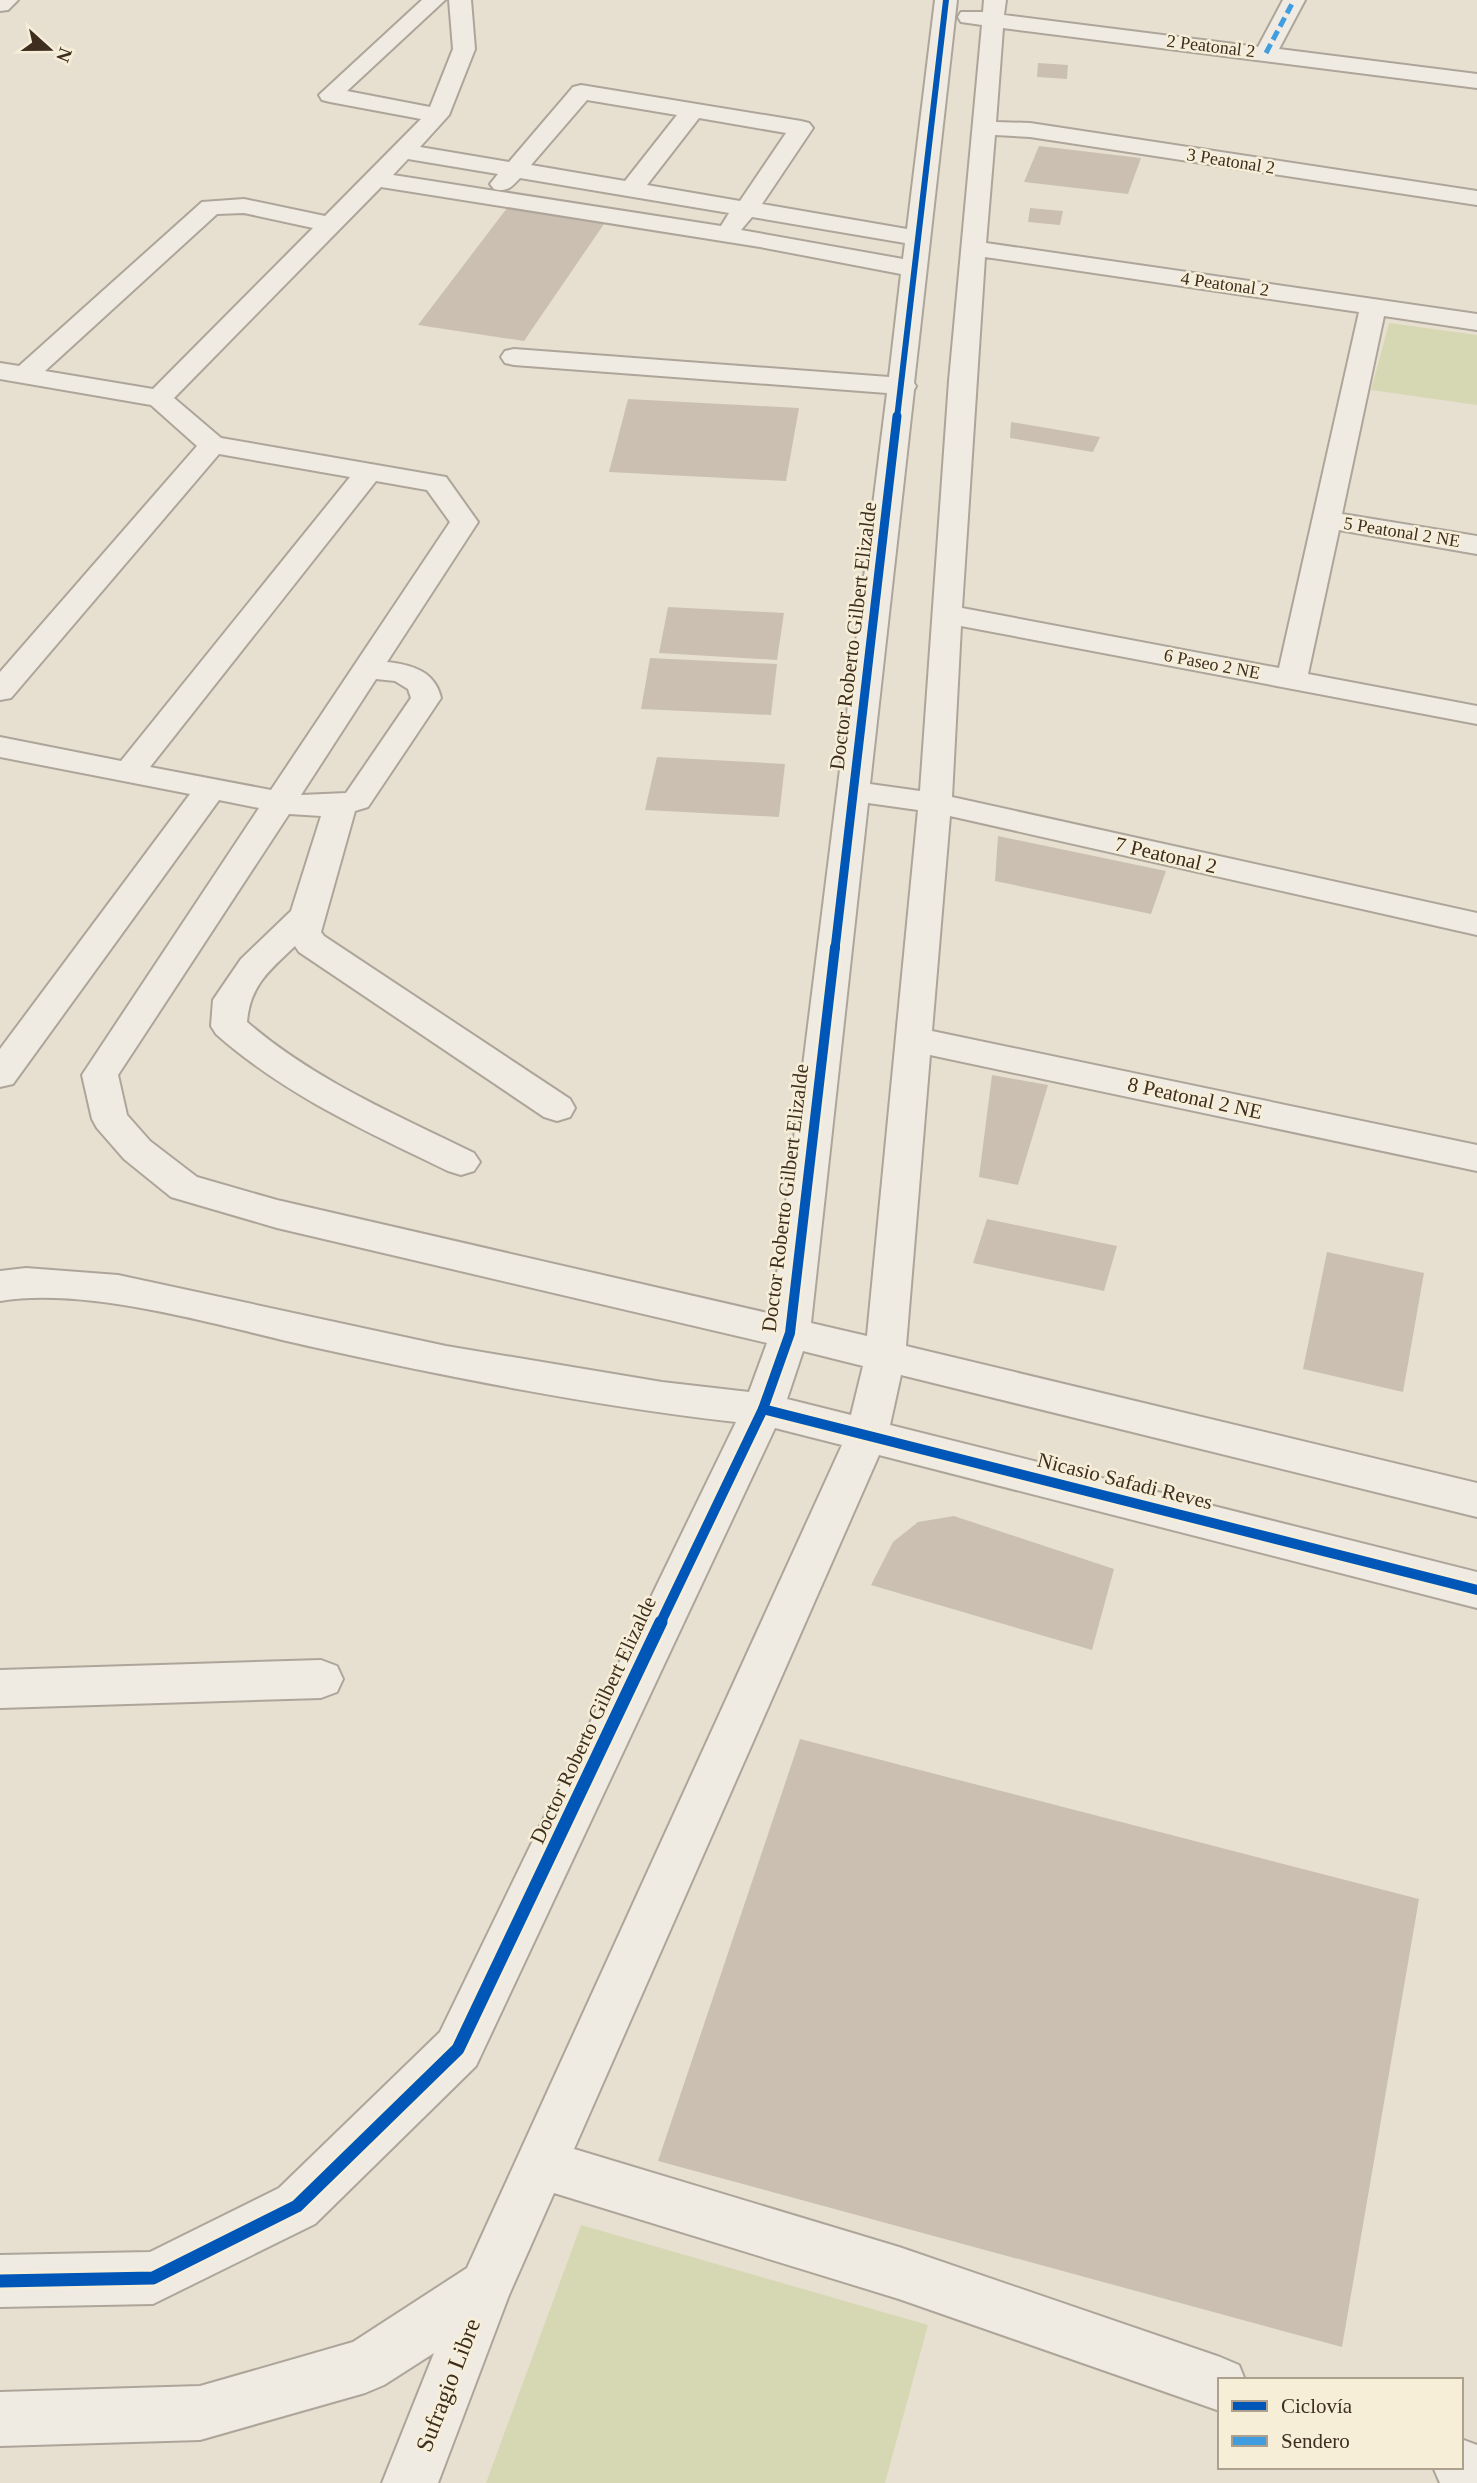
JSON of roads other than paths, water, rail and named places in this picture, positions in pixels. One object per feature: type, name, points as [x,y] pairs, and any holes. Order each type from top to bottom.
[{"type":"street","points":[[0,5],[7,0]]},
{"type":"street","points":[[434,0],[330,95],[438,115]]},
{"type":"street","points":[[159,398],[438,115],[464,49],[460,0]]},
{"type":"street","points":[[1266,53],[1294,0]]},
{"type":"street","name":"2 Peatonal 2","points":[[946,7],[994,9],[1266,53],[1477,81]]},
{"type":"street","name":"Doctor Roberto Gilbert Elizalde","points":[[486,2287],[867,1435],[886,1356],[935,803],[946,614],[916,269],[946,7]]},
{"type":"street","name":"Doctor Roberto Gilbert Elizalde","points":[[0,2281],[153,2278],[296,2206],[458,2049],[763,1409],[790,1333],[854,791],[925,361],[967,329],[994,9]]},
{"type":"street","points":[[491,197],[581,92],[801,128],[747,208],[723,234]]},
{"type":"street","points":[[631,189],[693,110]]},
{"type":"street","name":"3 Peatonal 2","points":[[985,128],[1030,130],[1477,198]]},
{"type":"street","points":[[404,151],[919,238]]},
{"type":"street","points":[[376,178],[723,234],[916,269]]},
{"type":"street","points":[[13,373],[211,207],[244,206],[331,224]]},
{"type":"street","name":"4 Peatonal 2","points":[[974,248],[1477,321]]},
{"type":"street","points":[[1292,679],[1373,306]]},
{"type":"street","points":[[514,357],[925,361],[967,329]]},
{"type":"street","points":[[13,373],[159,398],[212,445],[436,483],[464,522],[100,1074],[110,1119],[138,1150],[184,1187],[277,1214],[790,1333],[1477,1500]]},
{"type":"street","points":[[0,691],[212,445]]},
{"type":"street","points":[[129,772],[369,471]]},
{"type":"street","name":"5 Peatonal 2 NE","points":[[1327,520],[1477,545]]},
{"type":"street","name":"6 Paseo 2 NE","points":[[946,614],[1477,715]]},
{"type":"street","points":[[0,747],[313,808],[341,805],[357,800],[426,698],[426,690],[421,683],[409,675],[367,669]]},
{"type":"street","points":[[0,1075],[210,790]]},
{"type":"street","name":"7 Peatonal 2","points":[[854,791],[935,803],[1477,923]]},
{"type":"street","points":[[341,805],[307,915],[304,932],[311,944],[557,1108]]},
{"type":"street","points":[[307,915],[253,967],[231,1000],[229,1026],[254,1051],[297,1079],[460,1162]]},
{"type":"street","name":"8 Peatonal 2 NE","points":[[912,1039],[1477,1158]]},
{"type":"street","name":"Nicasio Safadi Reves","points":[[9,1275],[118,1290],[446,1361],[662,1398],[763,1409],[1477,1590]]},
{"type":"street","points":[[0,1689],[321,1679]]},
{"type":"street","points":[[541,2164],[899,2273],[1218,2383]]},
{"type":"street","points":[[0,2420],[200,2413],[365,2366],[486,2287]]},
{"type":"street","name":"Sufragio Libre","points":[[410,2483],[486,2287]]}]
